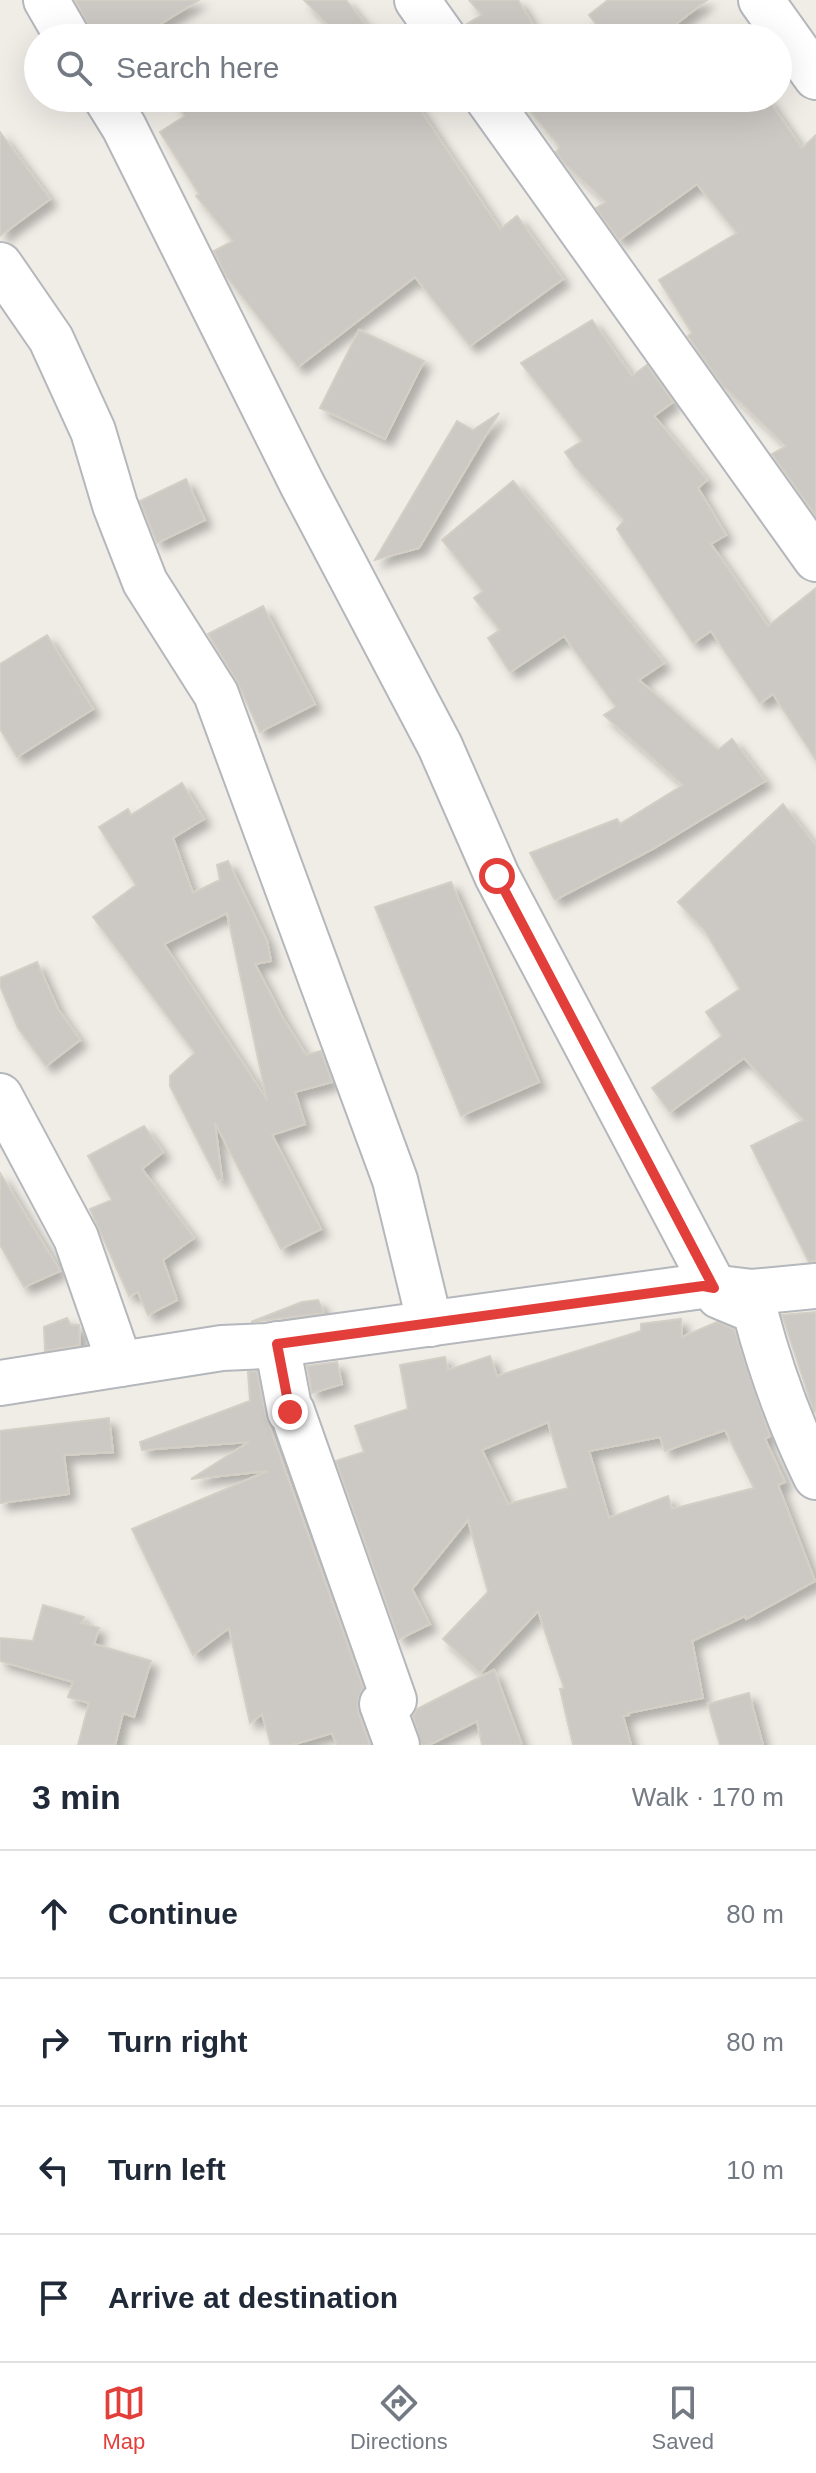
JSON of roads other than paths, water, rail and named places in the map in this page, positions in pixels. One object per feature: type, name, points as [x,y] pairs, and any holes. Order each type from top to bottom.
[{"type":"street","points":[[46,0],[60,24]]},
{"type":"street","points":[[417,0],[434,24]]},
{"type":"street","points":[[761,0],[778,24]]},
{"type":"street","points":[[792,43],[816,77]]},
{"type":"street","points":[[115,112],[302,484],[440,746],[497,876],[714,1288],[719,1296],[755,1311],[795,1436],[816,1477]]},
{"type":"street","points":[[497,112],[816,559]]},
{"type":"street","points":[[0,265],[51,339],[93,431],[115,505],[145,582],[216,694],[395,1180],[430,1324]]},
{"type":"street","points":[[0,1096],[76,1238],[120,1364]]},
{"type":"street","points":[[0,1383],[222,1348],[277,1344],[703,1286],[752,1292],[816,1286]]},
{"type":"street","points":[[277,1344],[290,1412],[394,1700],[382,1704],[397,1745]]}]
